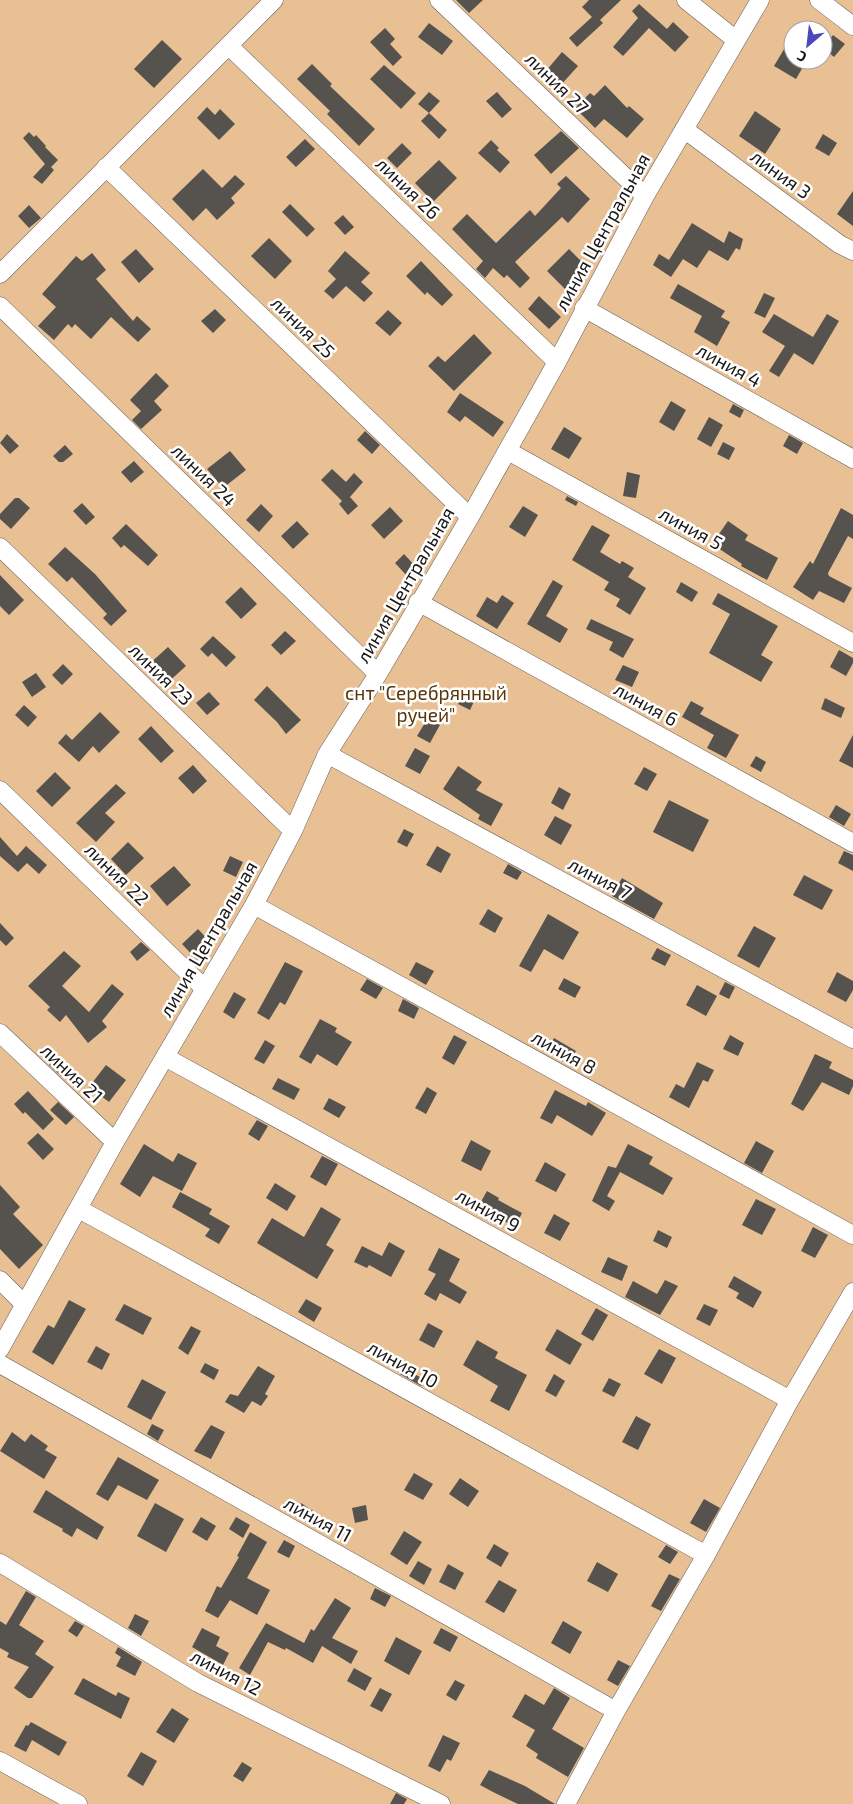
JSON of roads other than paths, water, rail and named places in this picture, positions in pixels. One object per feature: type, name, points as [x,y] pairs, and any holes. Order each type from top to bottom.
[{"type":"street","points":[[0,274],[274,0]]},
{"type":"street","name":"линия 27","points":[[439,0],[645,196]]},
{"type":"street","points":[[686,0],[736,40]]},
{"type":"street","name":"линия Центральная","points":[[0,1349],[115,1142],[254,905],[293,831],[328,754],[378,674],[418,602],[508,451],[645,196],[760,0]]},
{"type":"street","points":[[819,0],[853,26]]},
{"type":"street","name":"линия 26","points":[[229,46],[557,362]]},
{"type":"street","name":"линия 3","points":[[684,130],[839,244],[853,251]]},
{"type":"street","name":"линия 25","points":[[106,167],[470,517]]},
{"type":"street","name":"линия 24","points":[[0,306],[378,674]]},
{"type":"street","name":"линия 4","points":[[584,308],[853,459]]},
{"type":"street","name":"линия 5","points":[[508,451],[853,643]]},
{"type":"street","name":"линия 23","points":[[0,547],[293,831]]},
{"type":"street","name":"линия 6","points":[[418,602],[853,843]]},
{"type":"street","name":"линия 7","points":[[328,754],[853,1039]]},
{"type":"street","name":"линия 22","points":[[0,790],[204,988]]},
{"type":"street","name":"линия 8","points":[[254,905],[853,1235]]},
{"type":"street","name":"линия 21","points":[[0,1033],[115,1142]]},
{"type":"street","name":"линия 9","points":[[165,1057],[790,1400]]},
{"type":"street","name":"линия 10","points":[[78,1209],[706,1555]]},
{"type":"street","points":[[0,1280],[24,1304]]},
{"type":"street","points":[[566,1804],[616,1710],[706,1555],[790,1400],[853,1292]]},
{"type":"street","name":"линия 11","points":[[0,1364],[616,1710]]},
{"type":"street","name":"линия 12","points":[[0,1563],[198,1683],[441,1804]]},
{"type":"street","points":[[0,1761],[78,1804]]},
{"type":"park label","name":"снт \"Серебрянный ручей\"","points":[[426,704]]}]
